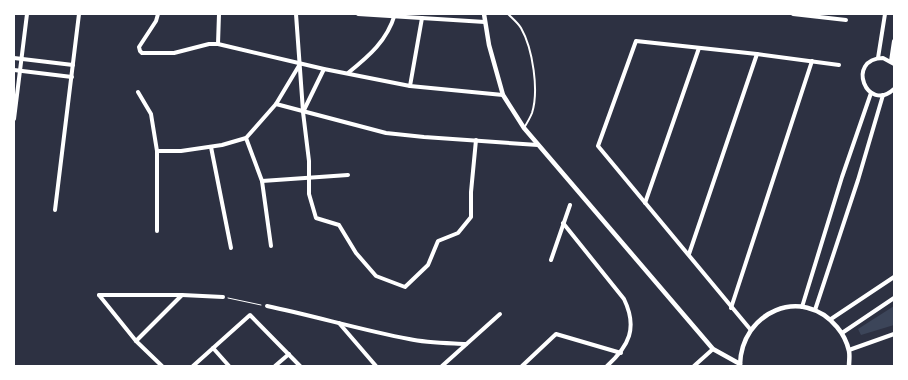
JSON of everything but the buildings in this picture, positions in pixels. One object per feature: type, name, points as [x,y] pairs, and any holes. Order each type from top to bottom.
[{"type":"street","points":[[14,120],[27,14]]},
{"type":"street","points":[[55,210],[79,14]]},
{"type":"street","points":[[158,14],[156,21],[139,47],[140,51],[174,53],[209,44],[218,44],[300,64],[410,86],[503,95]]},
{"type":"street","points":[[218,44],[219,14]]},
{"type":"street","points":[[296,14],[310,178],[309,194],[316,218],[339,225],[356,253],[376,276],[405,287],[428,265],[438,241],[458,233],[471,217],[471,192],[476,140]]},
{"type":"street","points":[[358,14],[485,22]]},
{"type":"street","points":[[484,14],[489,45],[503,95],[524,128],[713,349],[740,365],[742,346],[750,329],[763,316],[779,308],[797,306],[815,310],[831,319],[842,333],[849,350],[849,366]]},
{"type":"street","points":[[793,14],[846,20]]},
{"type":"street","points":[[878,58],[885,14]]},
{"type":"street","points":[[348,73],[379,45],[387,35],[395,15]]},
{"type":"street","points":[[410,86],[422,18]]},
{"type":"street","points":[[750,329],[598,146],[636,41],[839,65]]},
{"type":"street","points":[[894,41],[893,63],[878,58],[870,62],[864,69],[862,78],[865,86],[871,92],[883,95],[894,89]]},
{"type":"street","points":[[645,203],[699,48]]},
{"type":"street","points":[[689,254],[757,54]]},
{"type":"street","points":[[14,58],[73,65]]},
{"type":"street","points":[[731,308],[812,61]]},
{"type":"street","points":[[157,151],[181,151],[211,147],[246,138],[276,104],[300,64]]},
{"type":"street","points":[[303,112],[324,69]]},
{"type":"street","points":[[14,70],[72,77]]},
{"type":"street","points":[[138,92],[151,114],[157,151],[157,230]]},
{"type":"street","points":[[802,307],[842,177],[871,92]]},
{"type":"street","points":[[815,310],[858,180],[883,95]]},
{"type":"street","points":[[276,104],[386,133],[538,145]]},
{"type":"street","points":[[246,138],[262,181],[271,246]]},
{"type":"street","points":[[211,147],[231,248]]},
{"type":"street","points":[[262,181],[348,175]]},
{"type":"street","points":[[551,260],[570,205]]},
{"type":"street","points":[[563,223],[624,299],[630,310],[628,342],[621,353],[607,366]]},
{"type":"street","points":[[831,319],[894,277]]},
{"type":"street","points":[[162,366],[136,341],[99,295],[223,297]]},
{"type":"street","points":[[136,341],[182,295]]},
{"type":"street","points":[[842,333],[894,298]]},
{"type":"street","points":[[267,306],[308,314],[411,340],[466,344]]},
{"type":"street","points":[[442,366],[500,314]]},
{"type":"street","points":[[193,366],[250,315],[300,366]]},
{"type":"street","points":[[339,323],[376,366]]},
{"type":"street","points":[[522,366],[556,334],[621,353]]},
{"type":"street","points":[[849,350],[894,334]]},
{"type":"street","points":[[213,348],[229,366]]},
{"type":"street","points":[[694,366],[713,349]]},
{"type":"street","points":[[275,366],[289,354]]},
{"type":"street","points":[[447,361],[451,366]]},
{"type":"lane","points":[[508,14],[520,27],[529,46],[534,74],[532,114],[524,128]]},
{"type":"path","points":[[223,297],[267,306]]},
{"type":"shaded area","points":[[894,306],[894,325],[861,335],[858,329]]}]
